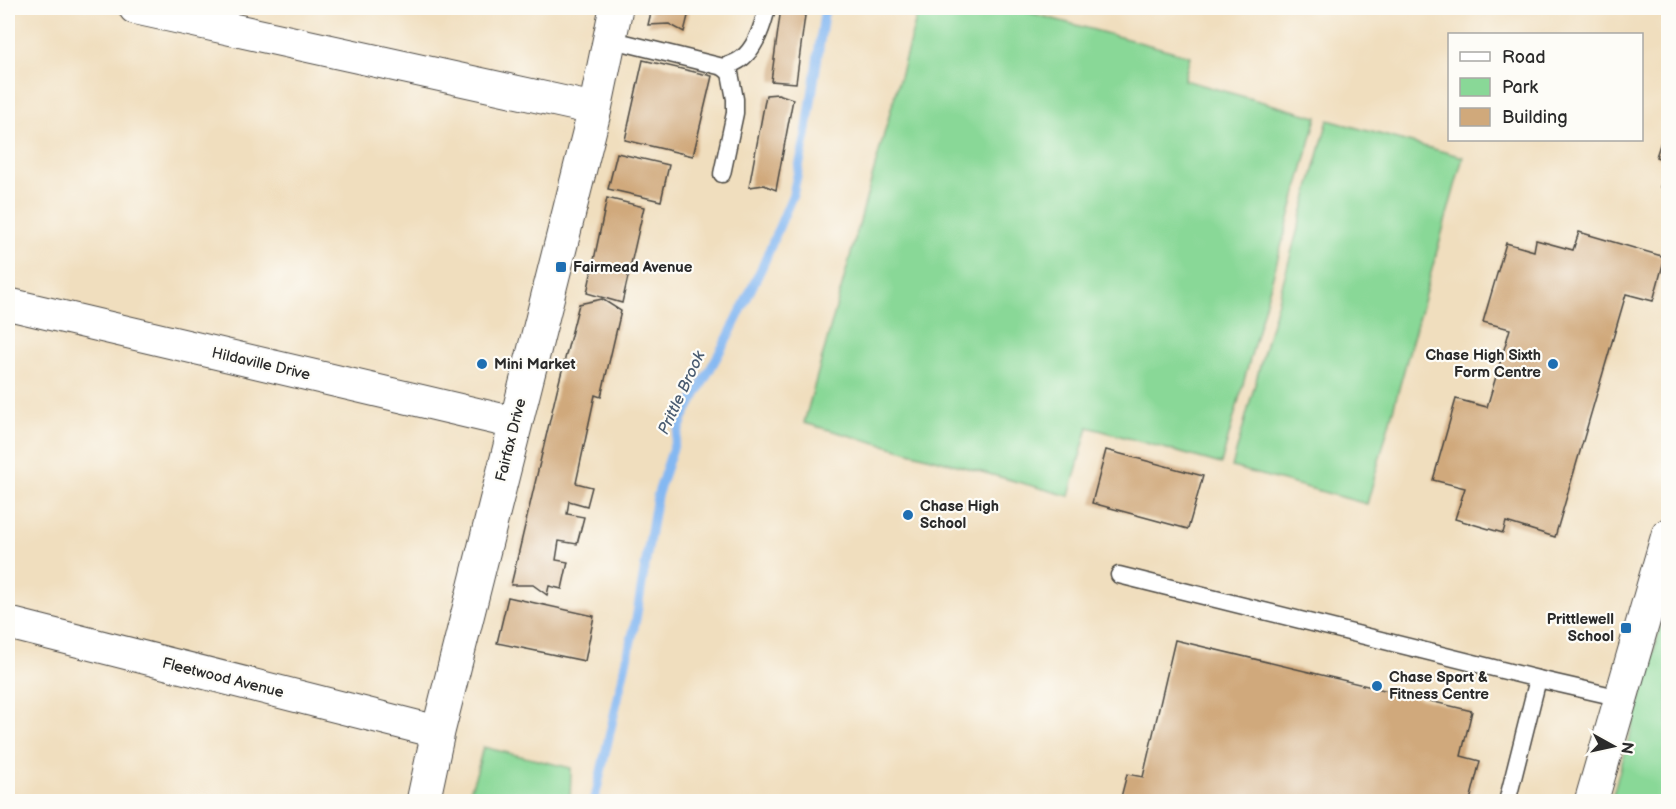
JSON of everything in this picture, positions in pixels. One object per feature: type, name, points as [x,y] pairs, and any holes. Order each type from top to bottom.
[{"type":"street","points":[[135,8],[595,109]]},
{"type":"street","name":"Fairfax Drive","points":[[423,801],[438,732],[595,109],[616,8]]},
{"type":"street","name":"Hildaville Drive","points":[[8,304],[515,423]]},
{"type":"street","points":[[1591,801],[1668,535]]},
{"type":"street","name":"Fleetwood Avenue","points":[[8,623],[438,732]]},
{"type":"lane","points":[[723,67],[741,60],[751,49],[764,21],[767,8]]},
{"type":"lane","points":[[609,39],[723,67],[730,73],[735,113],[722,174]]},
{"type":"lane","points":[[1119,575],[1621,698]]},
{"type":"lane","points":[[1507,801],[1538,679]]},
{"type":"green space","points":[[919,8],[1013,8],[1190,56],[1184,80],[1317,117],[1221,464],[1088,427],[1069,496],[804,423]]},
{"type":"green space","points":[[1328,120],[1463,157],[1367,504],[1232,467]]},
{"type":"green space","points":[[1668,601],[1668,792],[1666,801],[1611,801]]},
{"type":"green space","points":[[483,747],[571,768],[570,801],[469,801],[468,797]]},
{"type":"building","points":[[652,8],[690,8],[684,32],[669,24],[648,25]]},
{"type":"building","points":[[781,8],[806,8],[796,83],[771,81]]},
{"type":"building","points":[[643,60],[712,76],[693,156],[625,140]]},
{"type":"building","points":[[778,94],[793,99],[776,190],[764,185],[749,187],[766,95]]},
{"type":"building","points":[[1663,135],[1668,137],[1668,161],[1656,157]]},
{"type":"building","points":[[617,153],[669,165],[661,201],[608,189]]},
{"type":"building","points":[[1668,161],[1668,185],[1660,187]]},
{"type":"building","points":[[607,198],[644,207],[622,303],[587,293]]},
{"type":"building","name":"Chase High Sixth Form Centre","points":[[1579,232],[1665,257],[1653,301],[1626,294],[1555,537],[1506,522],[1503,533],[1455,519],[1465,488],[1433,480],[1456,399],[1487,407],[1510,329],[1483,322],[1506,243],[1534,251],[1536,240],[1573,250]]},
{"type":"building","points":[[602,299],[621,311],[601,397],[595,395],[576,483],[592,487],[587,506],[569,501],[567,514],[584,517],[577,544],[559,541],[556,560],[568,562],[562,589],[549,586],[547,595],[533,585],[511,585],[579,304]]},
{"type":"building","points":[[1106,450],[1203,476],[1188,529],[1092,503]]},
{"type":"building","points":[[508,597],[594,616],[585,661],[497,643]]},
{"type":"building","points":[[1175,640],[1472,711],[1461,756],[1480,761],[1470,801],[1120,801],[1127,774],[1143,777]]},
{"type":"waterway","name":"Prittle Brook","points":[[594,802],[636,619],[657,496],[683,418],[728,337],[763,265],[793,194],[806,135],[825,8]]},
{"type":"place","name":"Fairmead Avenue","points":[[561,267]]},
{"type":"place","name":"Mini Market","points":[[482,364]]},
{"type":"place","name":"Chase High Sixth Form Centre","points":[[1553,364]]},
{"type":"place","name":"Chase High School","points":[[908,515]]},
{"type":"place","name":"Prittlewell School","points":[[1626,628]]},
{"type":"place","name":"Chase Sport & Fitness Centre","points":[[1377,686]]}]
